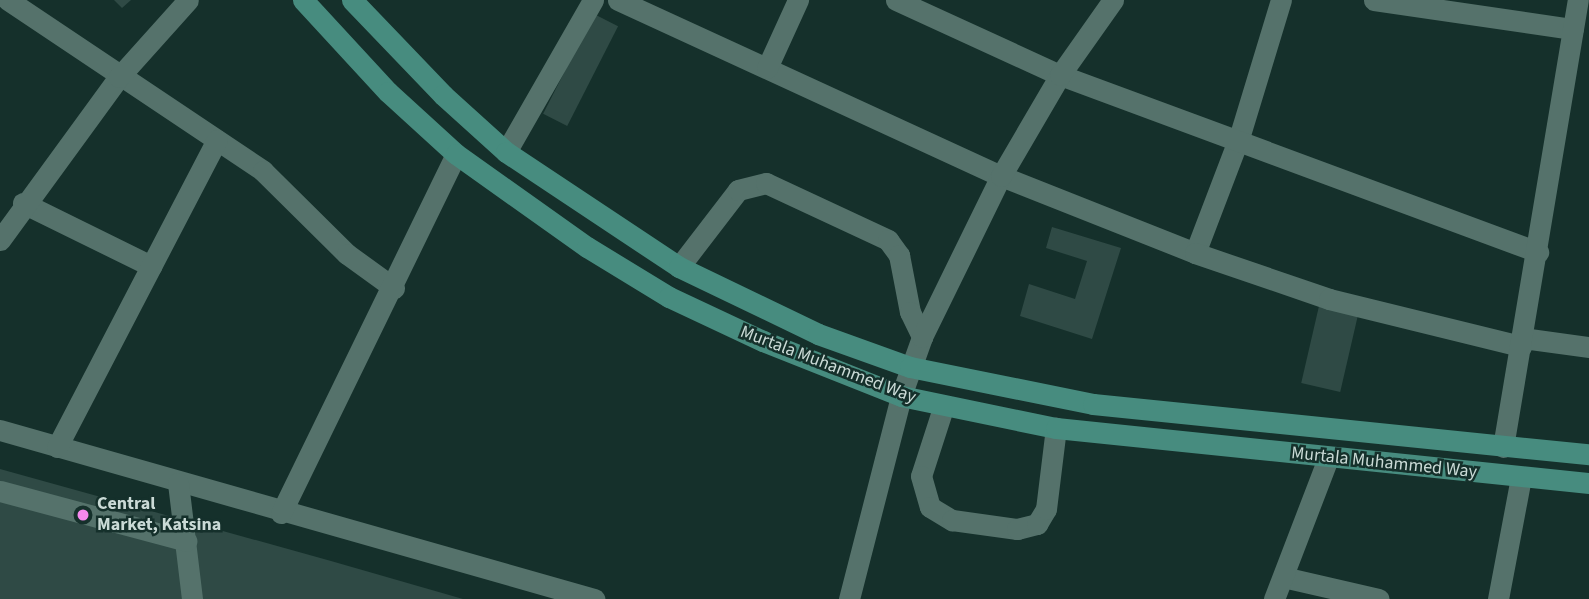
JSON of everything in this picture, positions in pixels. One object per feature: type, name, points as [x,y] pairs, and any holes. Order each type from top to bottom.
[{"type":"main road","name":"Murtala Muhammed Way","points":[[303,0],[388,92],[498,188],[668,297],[763,341],[901,396],[943,408],[1056,428],[1589,483]]},
{"type":"main road","name":"Murtala Muhammed Way","points":[[352,0],[443,95],[506,152],[679,267],[818,334],[910,367],[1093,404],[1589,454]]},
{"type":"street","points":[[8,0],[118,77],[262,171],[347,254],[394,288]]},
{"type":"street","points":[[0,240],[23,203],[118,77],[188,0]]},
{"type":"street","points":[[506,152],[593,0]]},
{"type":"street","points":[[618,0],[1002,176],[1195,253],[1329,299],[1521,342],[1589,347]]},
{"type":"street","points":[[767,68],[798,0]]},
{"type":"street","points":[[896,0],[1060,75],[1239,138],[1538,252]]},
{"type":"street","points":[[849,599],[901,396],[922,337],[1002,176],[1060,75],[1113,0]]},
{"type":"street","points":[[1195,253],[1239,138],[1281,0]]},
{"type":"street","points":[[1374,0],[1579,16],[1503,447]]},
{"type":"street","points":[[57,447],[217,141]]},
{"type":"street","points":[[282,513],[394,288],[456,154]]},
{"type":"street","points":[[679,267],[738,190],[766,183],[888,240],[900,255],[910,312],[922,337]]},
{"type":"street","points":[[23,203],[151,266]]},
{"type":"street","points":[[943,408],[921,476],[930,507],[952,520],[1017,529],[1037,524],[1046,509],[1056,428]]},
{"type":"street","points":[[0,430],[539,591],[594,599]]},
{"type":"street","points":[[1273,599],[1328,458]]},
{"type":"street","points":[[1498,599],[1521,477]]},
{"type":"street","points":[[178,483],[192,599]]},
{"type":"street","points":[[0,491],[186,541]]},
{"type":"street","points":[[1283,577],[1379,599]]},
{"type":"building","points":[[114,0],[131,0],[122,8]]},
{"type":"building","points":[[594,14],[618,26],[567,126],[543,114]]},
{"type":"building","points":[[1052,227],[1121,248],[1092,339],[1020,316],[1029,284],[1075,299],[1087,261],[1046,248]]},
{"type":"building","points":[[1319,306],[1358,315],[1340,392],[1301,383]]},
{"type":"building","name":"Central Market, Katsina","points":[[0,469],[331,561],[463,599],[0,599]]},
{"type":"place","name":"Central Market, Katsina","points":[[83,515]]}]
